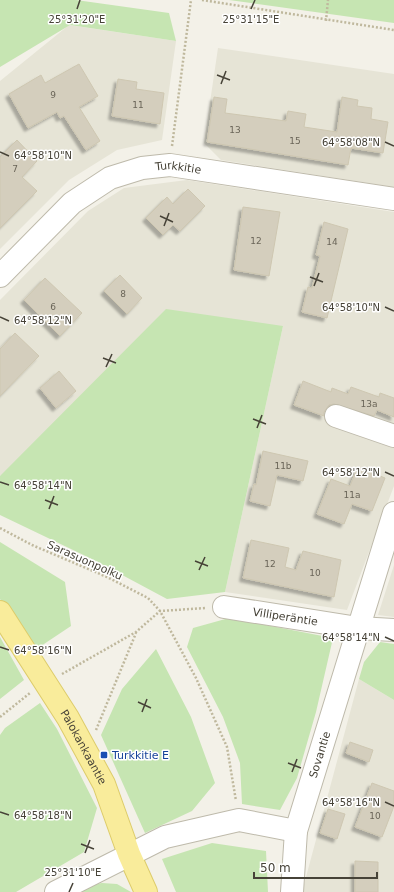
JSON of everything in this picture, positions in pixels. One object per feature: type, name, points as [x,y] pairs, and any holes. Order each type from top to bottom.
[{"type":"main road","name":"Palokankaantie","points":[[0,612],[68,718],[104,784],[129,854],[146,892]]},
{"type":"street","name":"Turkkitie","points":[[0,276],[72,203],[110,178],[142,168],[170,165],[394,199]]},
{"type":"street","points":[[336,416],[394,436]]},
{"type":"street","name":"Sovantie","points":[[292,892],[296,831],[394,512]]},
{"type":"street","name":"Villiperäntie","points":[[224,607],[358,628],[394,630]]},
{"type":"street","points":[[56,892],[165,837],[239,820],[296,831]]},
{"type":"path","points":[[170,165],[191,0]]},
{"type":"path","points":[[202,0],[326,21],[394,30]]},
{"type":"path","points":[[326,21],[328,0]]},
{"type":"path","name":"Sarasuonpolku","points":[[0,528],[32,545],[106,577],[148,598],[160,611],[196,678],[226,747],[239,820]]},
{"type":"path","points":[[56,677],[136,632],[160,611],[224,607]]},
{"type":"path","points":[[98,737],[96,731],[136,632]]},
{"type":"path","points":[[0,717],[30,692]]},
{"type":"shaded area","points":[[69,25],[176,41],[162,140],[117,150],[69,180],[0,249],[0,81]]},
{"type":"shaded area","points":[[218,48],[394,74],[394,187],[221,160],[204,143]]},
{"type":"shaded area","points":[[187,180],[394,212],[394,486],[347,610],[225,592],[283,326],[0,476],[0,300],[88,211],[124,188]]},
{"type":"shaded area","points":[[394,565],[394,617],[378,615]]},
{"type":"shaded area","points":[[359,679],[394,700],[394,892],[302,892]]},
{"type":"green space","points":[[0,0],[76,0],[169,13],[176,41],[70,25],[0,67]]},
{"type":"green space","points":[[229,0],[394,0],[394,23],[251,3]]},
{"type":"green space","points":[[166,309],[283,326],[225,592],[167,599],[96,561],[0,515],[0,476]]},
{"type":"green space","points":[[0,542],[65,582],[71,626],[32,652],[0,599]]},
{"type":"green space","points":[[229,618],[333,638],[316,712],[297,778],[280,810],[242,804],[240,763],[223,717],[187,647],[193,628]]},
{"type":"green space","points":[[0,637],[24,680],[0,699]]},
{"type":"green space","points":[[380,642],[394,644],[394,700],[359,679],[364,662]]},
{"type":"green space","points":[[156,649],[191,717],[215,783],[192,811],[145,833],[101,735],[122,689]]},
{"type":"green space","points":[[40,703],[57,729],[97,808],[84,852],[16,892],[0,892],[0,735],[5,728]]},
{"type":"green space","points":[[212,843],[266,851],[268,892],[176,892],[162,859]]},
{"type":"green space","points":[[102,883],[117,884],[131,892],[77,892],[90,885]]},
{"type":"building","points":[[79,64],[98,96],[79,107],[100,141],[86,150],[64,116],[60,118],[57,112],[28,128],[9,94],[41,75],[45,83]]},
{"type":"building","points":[[118,79],[137,82],[136,89],[164,93],[160,124],[112,116]]},
{"type":"building","points":[[214,97],[227,99],[225,113],[286,121],[288,111],[306,114],[304,127],[337,132],[342,97],[358,100],[357,106],[372,108],[371,119],[388,122],[383,153],[351,148],[348,165],[207,142]]},
{"type":"building","points":[[17,140],[37,161],[22,177],[37,191],[0,228],[0,157]]},
{"type":"building","points":[[188,189],[205,206],[180,231],[173,225],[163,235],[146,218],[167,197],[173,204]]},
{"type":"building","points":[[243,207],[280,212],[269,276],[234,270]]},
{"type":"building","points":[[324,222],[348,229],[327,318],[302,312],[308,287],[312,288],[320,256],[316,255]]},
{"type":"building","points":[[120,275],[142,298],[127,314],[104,291]]},
{"type":"building","points":[[45,278],[82,313],[60,336],[24,300]]},
{"type":"building","points":[[15,333],[39,356],[0,396],[0,349]]},
{"type":"building","points":[[59,371],[76,391],[56,408],[40,388]]},
{"type":"building","points":[[303,381],[331,392],[332,388],[348,394],[351,387],[379,397],[380,393],[394,398],[394,417],[377,410],[374,416],[334,404],[329,405],[324,412],[324,416],[294,405]]},
{"type":"building","points":[[263,451],[308,461],[303,481],[277,475],[270,506],[250,501],[254,484],[256,485]]},
{"type":"building","points":[[358,467],[385,478],[372,511],[352,504],[344,524],[317,514],[331,479],[350,486]]},
{"type":"building","points":[[251,540],[289,548],[285,567],[296,570],[303,551],[341,560],[334,597],[243,578]]},
{"type":"building","points":[[350,742],[373,750],[369,762],[346,753]]},
{"type":"building","points":[[372,783],[394,791],[394,806],[382,837],[355,827]]},
{"type":"building","points":[[328,809],[345,814],[337,839],[320,833]]},
{"type":"building","points":[[355,861],[378,862],[378,892],[355,892]]},
{"type":"place","name":"Turkkitie E","points":[[104,755]]}]
